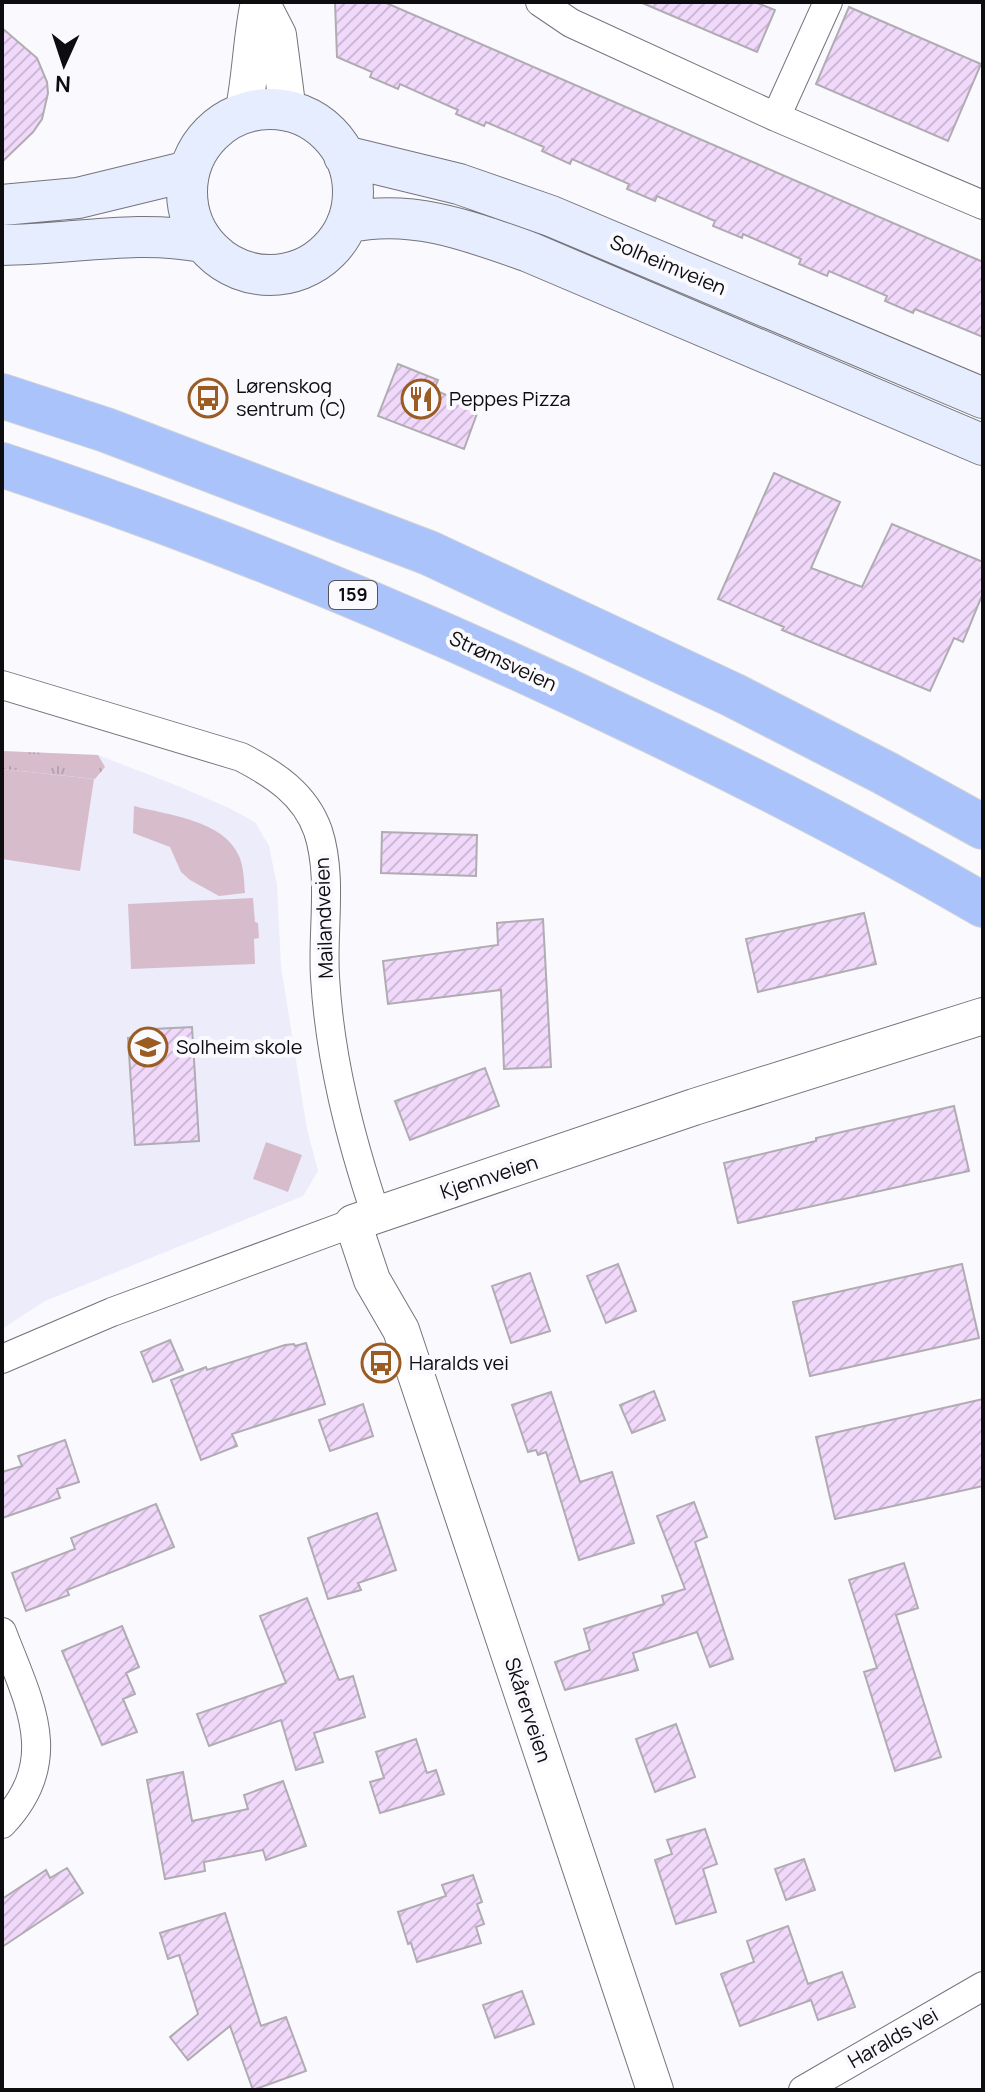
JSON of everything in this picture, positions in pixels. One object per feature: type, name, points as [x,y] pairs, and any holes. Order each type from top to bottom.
[{"type":"highway","points":[[2,396],[106,430],[429,553],[733,695],[983,827]]},
{"type":"highway","name":"Strømsveien","points":[[2,465],[274,562],[488,653],[693,750],[983,905]]},
{"type":"highway","points":[[567,616],[923,761],[983,794]]},
{"type":"main road","points":[[2,245],[93,241],[137,235],[178,237],[202,242],[226,262],[243,270],[278,275],[312,264],[327,253],[347,223],[353,189],[344,156],[324,129],[288,112],[265,110],[243,114],[212,133],[195,154],[189,171],[188,204],[202,242]]},
{"type":"main road","name":"Solheimveien","points":[[344,156],[459,184],[551,216],[983,398]]},
{"type":"main road","points":[[2,205],[78,198],[189,171]]},
{"type":"main road","points":[[347,223],[372,217],[408,219],[450,226],[529,252],[983,445]]},
{"type":"street","points":[[260,2],[278,35],[288,112]]},
{"type":"street","points":[[243,114],[251,37],[260,2]]},
{"type":"street","points":[[540,2],[571,23],[776,117],[983,205]]},
{"type":"street","points":[[776,117],[828,2]]},
{"type":"street","name":"Mailandveien","points":[[2,685],[241,757],[269,771],[291,788],[310,813],[323,851],[325,976],[334,1056],[365,1219]]},
{"type":"street","name":"Kjennveien","points":[[2,1359],[112,1312],[365,1219],[694,1107],[983,1016]]},
{"type":"street","name":"Skårerveien","points":[[365,1219],[395,1275],[401,1330],[655,2090]]},
{"type":"street","points":[[2,1632],[38,1738],[36,1764],[29,1787],[2,1824]]},
{"type":"street","name":"Haralds vei","points":[[803,2090],[983,1986]]},
{"type":"shaded area","name":"Solheim skole","points":[[2,751],[98,755],[178,786],[255,822],[269,846],[277,885],[281,966],[307,1129],[318,1171],[303,1196],[45,1301],[2,1329]]},
{"type":"green space","points":[[2,751],[98,755],[105,767],[95,779],[2,769]]},
{"type":"green space","points":[[2,769],[94,779],[80,871],[2,859]]},
{"type":"green space","points":[[134,806],[178,816],[221,834],[239,856],[245,893],[219,896],[190,880],[181,872],[170,847],[133,833]]},
{"type":"green space","points":[[253,898],[259,938],[254,939],[255,964],[131,969],[128,904]]},
{"type":"green space","points":[[266,1142],[302,1155],[288,1192],[253,1179]]},
{"type":"building","points":[[335,2],[384,2],[983,262],[983,337],[915,309],[913,313],[885,301],[887,296],[829,271],[827,276],[799,264],[801,259],[743,234],[742,238],[713,226],[715,221],[657,196],[655,201],[627,189],[629,184],[572,159],[570,164],[542,151],[544,147],[486,122],[484,126],[456,114],[458,110],[400,84],[398,89],[370,77],[372,72],[337,57]]},
{"type":"building","points":[[640,2],[755,2],[775,10],[757,52]]},
{"type":"building","points":[[849,7],[981,64],[948,141],[816,84]]},
{"type":"building","points":[[2,28],[37,58],[48,93],[42,119],[2,162]]},
{"type":"building","name":"Peppes Pizza","points":[[398,364],[438,380],[434,390],[479,408],[464,449],[378,416]]},
{"type":"building","points":[[774,473],[840,502],[811,568],[862,587],[892,524],[983,562],[983,593],[963,642],[954,638],[930,691],[782,630],[784,627],[718,599]]},
{"type":"building","points":[[382,832],[477,835],[476,876],[381,873]]},
{"type":"building","points":[[864,913],[876,964],[758,992],[746,939]]},
{"type":"building","points":[[543,919],[551,1067],[504,1069],[501,990],[388,1004],[383,961],[498,945],[497,923]]},
{"type":"building","points":[[192,1027],[199,1141],[135,1145],[128,1038],[154,1036],[154,1029]]},
{"type":"building","points":[[485,1068],[499,1106],[410,1140],[395,1101]]},
{"type":"building","points":[[954,1106],[969,1171],[738,1223],[724,1163]]},
{"type":"building","points":[[618,1264],[636,1311],[606,1323],[587,1276]]},
{"type":"building","points":[[962,1264],[979,1338],[810,1376],[793,1302]]},
{"type":"building","points":[[530,1273],[550,1331],[511,1343],[492,1286]]},
{"type":"building","points":[[170,1340],[183,1370],[153,1382],[141,1352]]},
{"type":"building","points":[[306,1343],[325,1404],[232,1434],[237,1446],[201,1460],[171,1380],[285,1345]]},
{"type":"building","points":[[654,1391],[665,1420],[632,1433],[620,1405]]},
{"type":"building","points":[[551,1392],[580,1482],[612,1472],[634,1543],[579,1560],[546,1452],[538,1455],[536,1450],[528,1452],[512,1405]]},
{"type":"building","points":[[983,1399],[983,1486],[835,1519],[816,1437]]},
{"type":"building","points":[[363,1404],[373,1436],[330,1451],[319,1420]]},
{"type":"building","points":[[65,1440],[79,1482],[57,1489],[60,1498],[2,1518],[2,1472],[22,1466],[18,1456]]},
{"type":"building","points":[[694,1502],[707,1537],[695,1542],[733,1659],[710,1667],[697,1632],[633,1653],[638,1670],[565,1690],[555,1662],[590,1650],[584,1629],[664,1604],[662,1596],[685,1589],[657,1516]]},
{"type":"building","points":[[156,1504],[174,1547],[67,1590],[69,1595],[26,1611],[12,1573],[75,1549],[71,1538]]},
{"type":"building","points":[[377,1513],[396,1570],[358,1583],[361,1590],[328,1599],[308,1538]]},
{"type":"building","points":[[904,1563],[918,1608],[896,1615],[941,1757],[895,1771],[864,1672],[877,1668],[849,1580]]},
{"type":"building","points":[[307,1598],[339,1680],[353,1676],[365,1717],[314,1733],[323,1762],[296,1770],[281,1720],[209,1746],[197,1714],[286,1683],[260,1616]]},
{"type":"building","points":[[122,1626],[139,1667],[126,1673],[135,1694],[123,1699],[137,1732],[102,1745],[62,1651]]},
{"type":"building","points":[[676,1724],[695,1777],[655,1792],[636,1739]]},
{"type":"building","points":[[416,1739],[427,1773],[436,1770],[444,1794],[380,1813],[370,1782],[384,1778],[376,1752]]},
{"type":"building","points":[[183,1772],[192,1821],[248,1809],[244,1795],[283,1781],[306,1846],[266,1860],[263,1850],[204,1862],[205,1871],[165,1879],[147,1780]]},
{"type":"building","points":[[705,1829],[717,1864],[703,1869],[716,1912],[676,1924],[655,1860],[672,1854],[667,1840]]},
{"type":"building","points":[[804,1859],[815,1890],[786,1900],[775,1869]]},
{"type":"building","points":[[67,1868],[83,1893],[2,1947],[2,1899],[46,1870],[50,1878]]},
{"type":"building","points":[[473,1875],[482,1902],[477,1904],[484,1924],[476,1927],[481,1943],[417,1962],[398,1912],[446,1896],[442,1885]]},
{"type":"building","points":[[225,1913],[261,2026],[286,2017],[306,2071],[253,2090],[230,2026],[188,2060],[170,2037],[198,2014],[179,1955],[168,1959],[160,1933]]},
{"type":"building","points":[[788,1926],[808,1984],[842,1972],[855,2007],[818,2020],[811,2000],[740,2026],[721,1974],[754,1962],[747,1941]]},
{"type":"building","points":[[522,1991],[534,2024],[495,2038],[483,2005]]},
{"type":"place","name":"Lørenskog sentrum (C)","points":[[208,398]]},
{"type":"place","name":"Peppes Pizza","points":[[421,399]]},
{"type":"place","name":"Solheim skole","points":[[148,1047]]},
{"type":"place","name":"Haralds vei","points":[[381,1363]]}]
